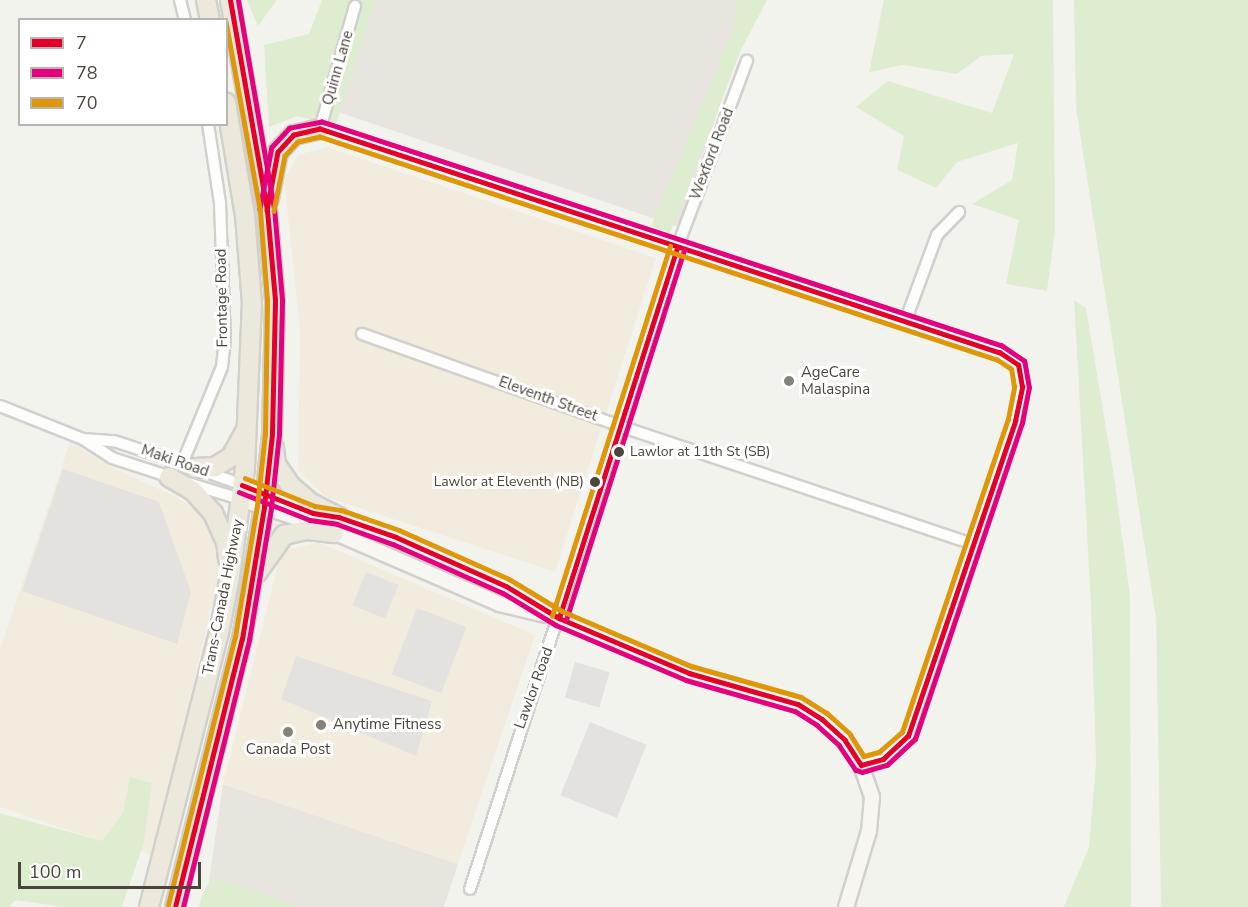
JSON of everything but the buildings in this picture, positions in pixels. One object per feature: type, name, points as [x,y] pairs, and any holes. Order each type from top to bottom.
[{"type":"highway","points":[[206,0],[210,18]]},
{"type":"highway","name":"Trans-Canada Highway","points":[[176,907],[232,684],[253,580],[272,434],[275,300],[267,210],[230,0]]},
{"type":"highway","name":"Trans-Canada Highway","points":[[149,907],[203,700],[230,576],[241,492],[247,428],[252,304],[245,216],[228,115]]},
{"type":"highway","points":[[267,210],[278,152],[294,135],[320,129]]},
{"type":"highway","points":[[230,576],[226,542],[213,513],[194,491],[182,470],[215,467],[231,458],[247,428]]},
{"type":"highway","points":[[272,434],[276,464],[290,484],[337,525]]},
{"type":"highway","points":[[253,580],[267,555],[284,535],[337,525]]},
{"type":"street","points":[[180,0],[184,18]]},
{"type":"street","name":"Quinn Lane","points":[[320,129],[355,6]]},
{"type":"street","name":"Wexford Road","points":[[677,248],[747,60]]},
{"type":"street","name":"Frontage Road","points":[[182,470],[222,368],[225,340],[220,203],[208,126]]},
{"type":"street","points":[[320,129],[1000,353],[1018,365],[1022,387],[1015,421],[908,736],[883,759],[861,765]]},
{"type":"street","points":[[905,322],[936,235],[959,212]]},
{"type":"street","name":"Lawlor Road","points":[[470,889],[518,734],[559,618],[677,248]]},
{"type":"street","name":"Eleventh Street","points":[[362,334],[620,426],[973,544]]},
{"type":"street","name":"Maki Road","points":[[0,406],[83,439],[112,458],[182,470],[241,492]]},
{"type":"street","name":"Maki Road","points":[[83,439],[114,441],[241,492]]},
{"type":"street","points":[[241,492],[313,513],[417,566],[500,604],[559,618]]},
{"type":"street","points":[[337,525],[396,537],[496,581],[559,618],[689,673],[798,704],[822,719],[845,740],[861,765],[872,797],[870,819],[846,907]]},
{"type":"shaded area","points":[[369,0],[755,0],[679,227],[332,110]]},
{"type":"shaded area","points":[[327,147],[656,258],[555,572],[326,497],[298,470],[300,331],[284,179],[298,155]]},
{"type":"shaded area","points":[[70,442],[111,467],[176,497],[207,517],[220,568],[154,857],[123,841],[110,844],[0,807],[0,649]]},
{"type":"shaded area","points":[[63,469],[159,502],[191,592],[177,644],[22,591]]},
{"type":"shaded area","points":[[318,542],[535,635],[458,864],[223,784],[281,552]]},
{"type":"shaded area","points":[[366,572],[398,585],[385,618],[353,605]]},
{"type":"shaded area","points":[[417,608],[466,627],[441,693],[392,674]]},
{"type":"shaded area","points":[[296,656],[432,701],[416,756],[281,699]]},
{"type":"shaded area","points":[[575,662],[610,672],[599,707],[565,698]]},
{"type":"shaded area","points":[[590,722],[647,745],[617,818],[560,795]]},
{"type":"shaded area","points":[[223,784],[458,864],[444,907],[285,907],[209,881]]},
{"type":"green space","points":[[247,0],[277,0],[258,26]]},
{"type":"green space","points":[[322,0],[376,0],[335,127],[298,116],[269,127],[264,45],[309,34]]},
{"type":"green space","points":[[736,0],[767,0],[741,50],[670,233],[651,226],[735,26]]},
{"type":"green space","points":[[884,0],[1053,0],[1055,230],[1047,291],[1006,284],[1019,220],[972,204],[1012,180],[1018,143],[957,162],[936,188],[897,170],[904,136],[856,107],[888,81],[992,113],[1014,54],[981,56],[957,74],[903,65],[869,72]]},
{"type":"green space","points":[[1074,0],[1248,0],[1248,907],[1161,907],[1156,619],[1076,108]]},
{"type":"green space","points":[[1074,300],[1086,308],[1114,476],[1130,596],[1131,907],[1064,907],[1089,847],[1096,762],[1091,605]]},
{"type":"green space","points":[[130,777],[152,783],[144,842],[122,907],[64,907],[15,900],[9,907],[0,907],[0,813],[102,841],[123,813]]},
{"type":"green space","points":[[211,878],[300,907],[199,907],[202,895]]},
{"type":"transit line","name":"7","points":[[175,907],[242,639],[264,507],[272,434],[275,300],[267,210],[230,0]]},
{"type":"transit line","name":"78","points":[[183,907],[249,640],[271,508],[279,434],[282,300],[274,209],[238,0]]},
{"type":"transit line","name":"70","points":[[168,905],[235,637],[257,506],[265,434],[267,300],[260,211],[228,34]]},
{"type":"transit line","name":"78","points":[[239,492],[310,520],[337,524],[393,544],[503,593],[556,625],[686,680],[795,711],[817,725],[839,745],[856,770],[862,772],[887,765],[915,739],[1022,423],[1029,388],[1024,361],[1002,346],[322,122],[290,128],[272,147],[260,209]]},
{"type":"transit line","name":"7","points":[[242,485],[313,513],[339,517],[396,537],[506,586],[559,618],[689,673],[798,704],[822,719],[845,740],[861,765],[883,759],[908,736],[1015,421],[1022,387],[1018,365],[1000,353],[320,129],[294,135],[278,152],[267,210]]},
{"type":"transit line","name":"70","points":[[245,478],[315,506],[341,510],[399,530],[509,579],[562,611],[691,666],[801,697],[827,713],[850,734],[864,756],[879,752],[902,732],[1008,419],[1014,387],[1011,369],[997,360],[320,137],[298,142],[285,156],[274,211]]},
{"type":"transit line","name":"70","points":[[552,616],[670,246]]},
{"type":"transit line","name":"7","points":[[559,618],[677,248]]},
{"type":"transit line","name":"78","points":[[566,620],[684,250]]},
{"type":"place","name":"AgeCare Malaspina","points":[[789,381]]},
{"type":"place","name":"Lawlor at 11th St (SB)","points":[[619,452]]},
{"type":"place","name":"Lawlor at Eleventh (NB)","points":[[595,482]]},
{"type":"place","name":"Anytime Fitness","points":[[321,725]]},
{"type":"place","name":"Canada Post","points":[[288,732]]}]
